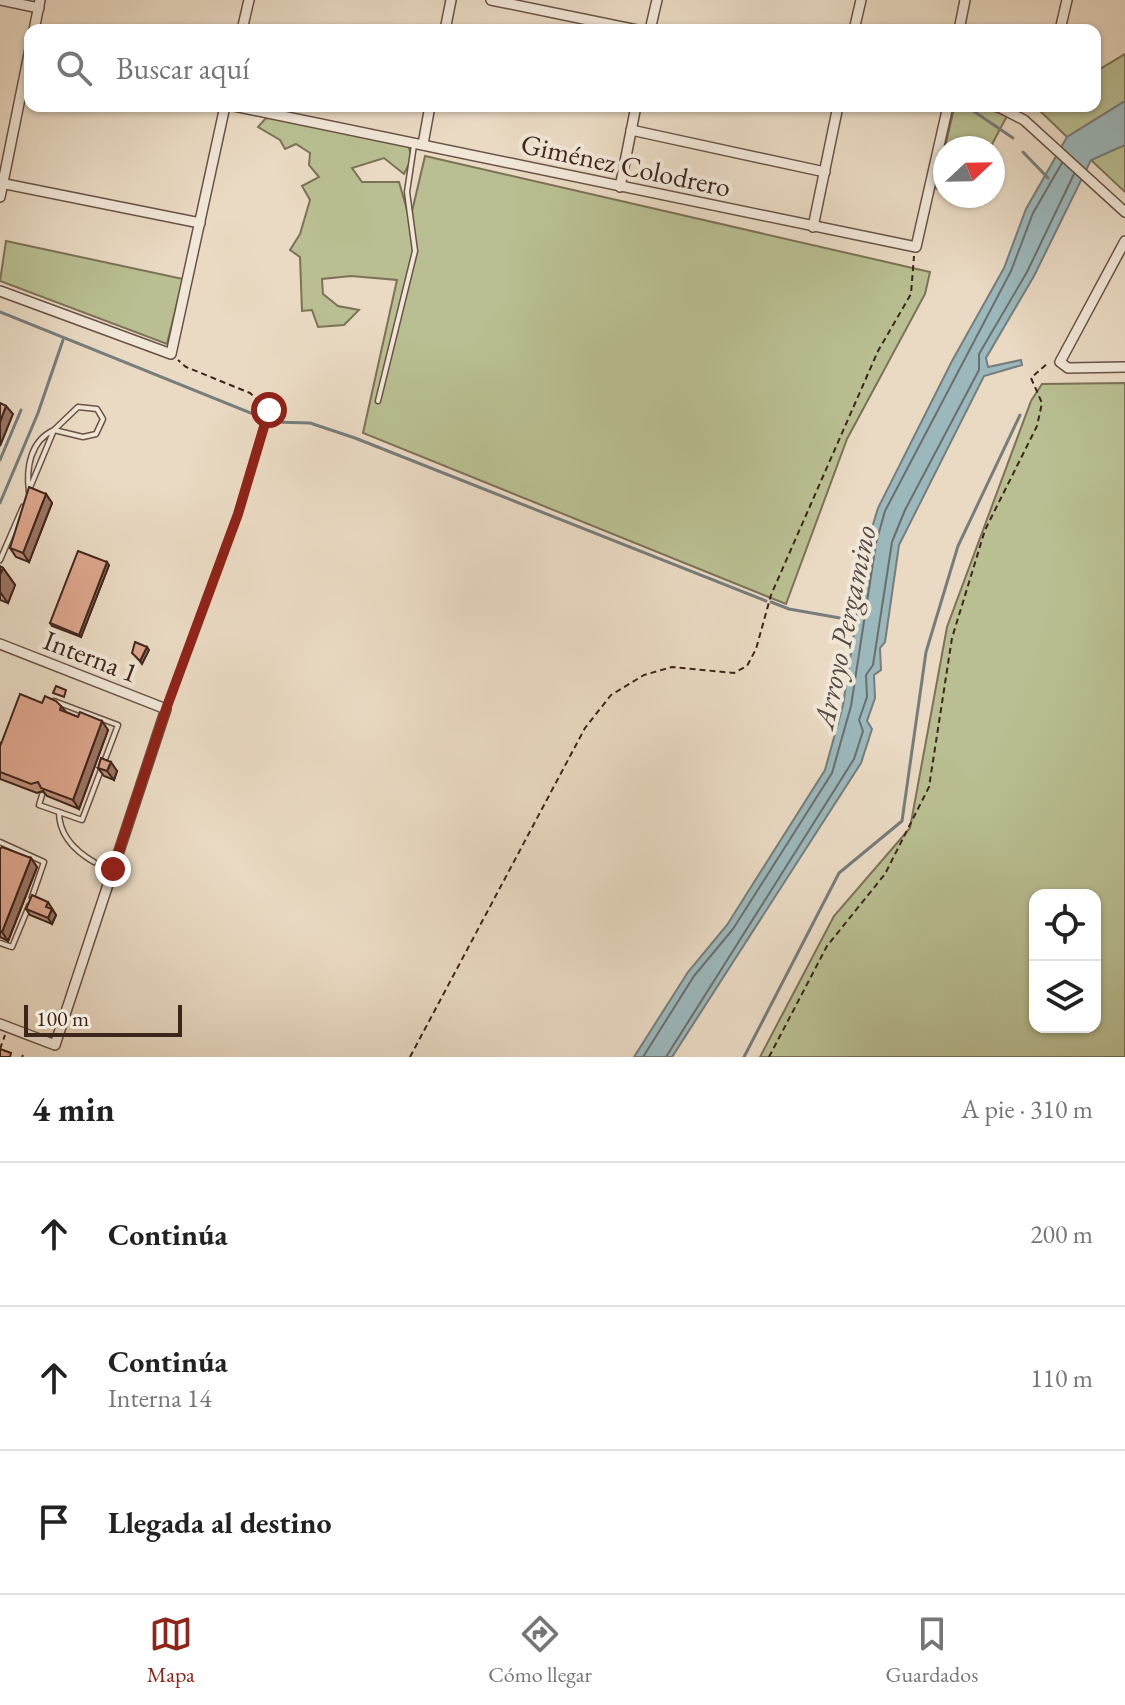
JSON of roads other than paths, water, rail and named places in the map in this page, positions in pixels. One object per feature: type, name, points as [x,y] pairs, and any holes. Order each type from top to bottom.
[{"type":"street","points":[[0,0],[40,4],[35,24]]},
{"type":"street","points":[[243,24],[249,0]]},
{"type":"street","points":[[446,24],[451,0]]},
{"type":"street","points":[[491,0],[608,24]]},
{"type":"street","points":[[651,24],[657,0]]},
{"type":"street","points":[[855,24],[861,0]]},
{"type":"street","points":[[960,24],[965,0]]},
{"type":"street","points":[[1061,24],[1067,0]]},
{"type":"street","points":[[0,197],[24,84]]},
{"type":"street","points":[[0,291],[171,354],[224,112]]},
{"type":"street","name":"Giménez Colodrero","points":[[264,112],[916,247],[947,112]]},
{"type":"street","points":[[419,143],[428,112]]},
{"type":"street","points":[[620,187],[635,112]]},
{"type":"street","points":[[813,227],[837,112]]},
{"type":"street","points":[[1012,112],[1121,210]]},
{"type":"street","points":[[631,130],[825,172]]},
{"type":"street","points":[[1,183],[200,223]]},
{"type":"street","points":[[1125,241],[1061,356],[1063,366],[1068,368],[1125,367]]},
{"type":"street","name":"Interna 1","points":[[0,644],[166,709],[55,1045],[4,1025]]},
{"type":"lane","points":[[378,401],[415,251],[407,192],[419,143]]},
{"type":"lane","points":[[29,492],[29,460],[39,440],[78,407],[97,409],[103,419],[100,431],[90,436],[54,430]]},
{"type":"lane","points":[[0,560],[54,430]]},
{"type":"lane","points":[[42,795],[39,805],[82,820],[118,725],[52,700]]},
{"type":"lane","points":[[59,812],[59,826],[70,843],[94,862]]},
{"type":"lane","points":[[0,842],[41,858],[44,868],[12,947],[0,943]]},
{"type":"lane","points":[[3,853],[7,844]]},
{"type":"water","points":[[1125,101],[1125,145],[1091,160],[1034,276],[986,358],[988,367],[1021,360],[1022,365],[984,376],[899,545],[885,642],[880,648],[881,670],[874,675],[875,698],[867,721],[872,729],[861,763],[672,1057],[634,1057],[688,972],[727,925],[825,770],[843,705],[868,541],[878,508],[952,361],[1004,268],[1026,209],[1067,137]]},
{"type":"waterway","points":[[975,112],[1013,138]]},
{"type":"waterway","points":[[1023,152],[1048,178]]},
{"type":"waterway","points":[[0,312],[273,422],[310,423],[355,438],[766,601]]},
{"type":"waterway","points":[[0,503],[38,413],[63,340]]},
{"type":"waterway","points":[[0,460],[21,410]]},
{"type":"waterway","points":[[744,1057],[839,873],[902,821],[926,652],[958,546],[1020,415]]},
{"type":"waterway","name":"Arroyo Pergamino","points":[[771,602],[789,609],[857,621]]}]
